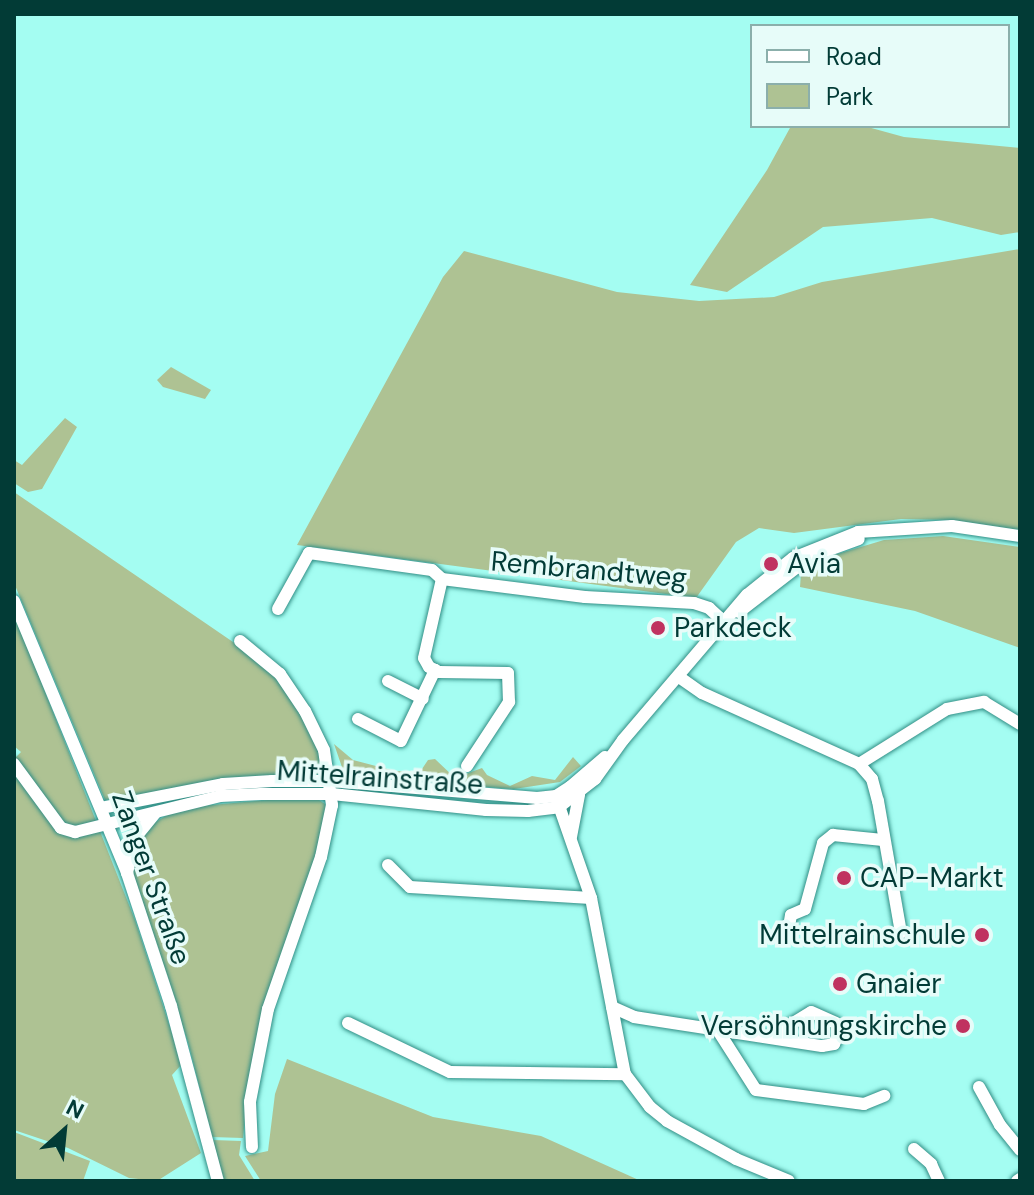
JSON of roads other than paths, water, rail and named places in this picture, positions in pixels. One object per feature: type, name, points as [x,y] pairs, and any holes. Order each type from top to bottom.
[{"type":"street","name":"Mittelrainstraße","points":[[101,808],[223,784],[331,787],[558,802],[623,740],[747,595],[793,558],[829,541],[858,532],[952,526],[1020,536]]},
{"type":"street","name":"Rembrandtweg","points":[[278,609],[309,553],[432,570],[442,579],[585,597],[694,603],[709,608],[725,623]]},
{"type":"street","points":[[442,579],[424,658],[435,670],[508,673],[509,702],[467,766]]},
{"type":"street","name":"Zanger Straße","points":[[14,601],[127,873],[171,1006],[218,1181]]},
{"type":"street","points":[[240,641],[280,674],[300,703],[324,750],[331,787],[321,857],[268,1009],[250,1102],[252,1147]]},
{"type":"street","points":[[358,719],[401,741],[435,670]]},
{"type":"street","points":[[679,677],[702,693],[859,764],[872,779],[901,933]]},
{"type":"street","points":[[388,681],[423,699]]},
{"type":"street","points":[[859,764],[947,709],[984,702],[1020,724]]},
{"type":"street","name":"Mittelrainstraße","points":[[14,764],[61,828],[75,832],[220,796],[331,787],[528,811],[579,795],[595,779],[623,740]]},
{"type":"street","points":[[569,832],[579,795]]},
{"type":"street","points":[[558,802],[591,898],[625,1074],[650,1107],[667,1121],[736,1159],[789,1181]]},
{"type":"street","points":[[127,873],[135,838],[157,811]]},
{"type":"street","points":[[528,811],[569,832]]},
{"type":"street","points":[[788,932],[791,915],[805,909],[823,843],[833,835],[883,840]]},
{"type":"street","points":[[388,865],[410,887],[591,898]]},
{"type":"street","points":[[612,1007],[634,1017],[830,1046],[839,1033],[836,1023],[811,1012],[770,1037]]},
{"type":"street","points":[[348,1023],[450,1072],[625,1074]]},
{"type":"street","points":[[717,1029],[756,1090],[864,1104],[884,1096]]},
{"type":"street","points":[[979,1087],[1000,1125],[1020,1150]]},
{"type":"street","points":[[914,1149],[931,1164],[939,1181]]},
{"type":"place","name":"Avia","points":[[771,564]]},
{"type":"place","name":"Parkdeck","points":[[658,628]]},
{"type":"place","name":"CAP-Markt","points":[[844,878]]},
{"type":"place","name":"Mittelrainschule","points":[[982,935]]},
{"type":"place","name":"Gnaier","points":[[840,984]]},
{"type":"place","name":"Versöhnungskirche","points":[[963,1026]]}]
